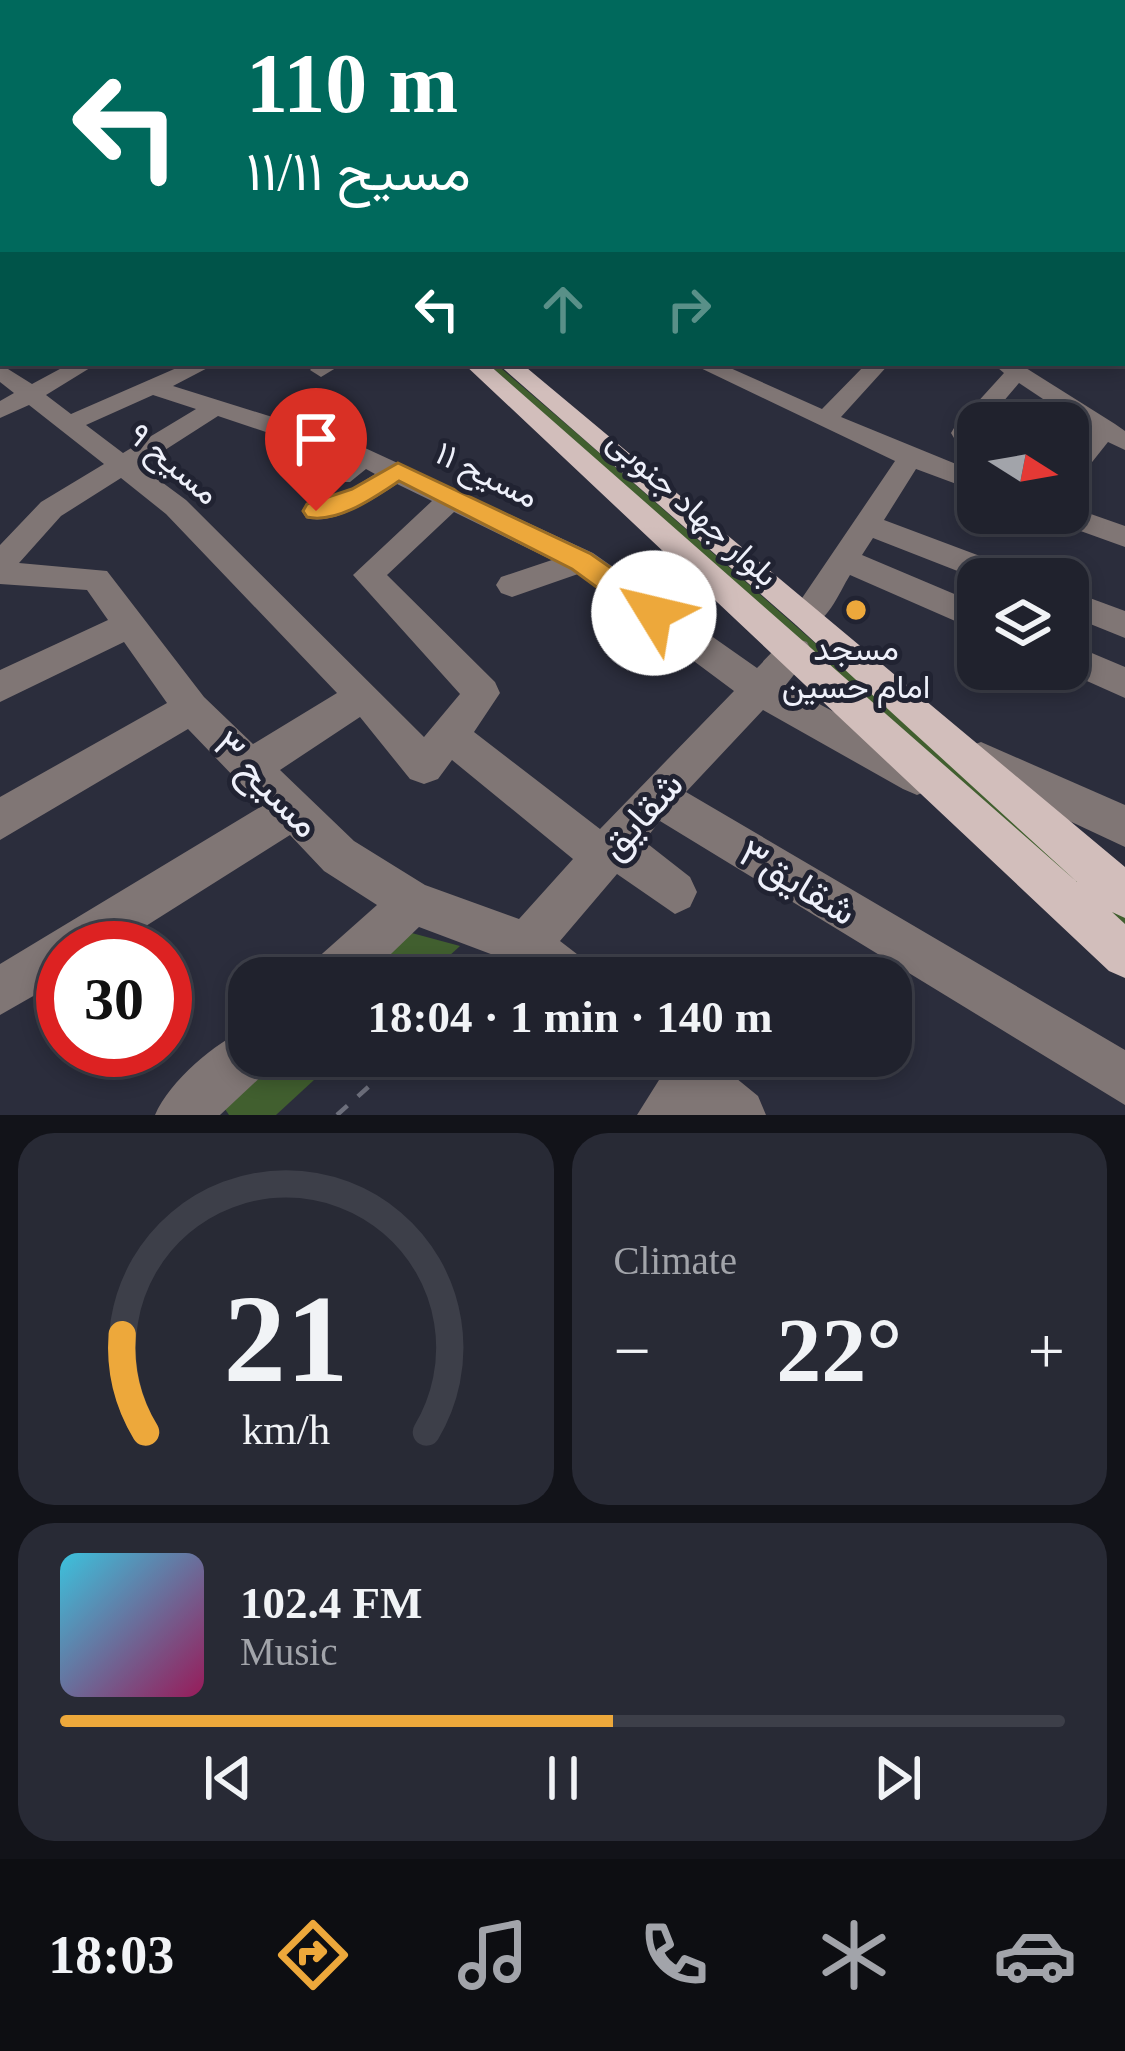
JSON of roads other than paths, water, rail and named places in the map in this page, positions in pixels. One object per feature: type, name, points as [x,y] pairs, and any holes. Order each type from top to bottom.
[{"type":"main road","name":"بلوار جهاد جنوبی","points":[[477,366],[1125,955]]},
{"type":"main road","name":"بلوار جهاد جنوبی","points":[[512,366],[807,616],[1125,896]]},
{"type":"street","points":[[0,411],[81,366]]},
{"type":"street","points":[[68,424],[190,366]]},
{"type":"street","points":[[706,366],[957,475]]},
{"type":"street","points":[[825,420],[876,366]]},
{"type":"street","points":[[985,402],[1010,368],[1116,435],[1089,458]]},
{"type":"street","name":"مسیح ۹","points":[[0,370],[176,507],[394,726],[424,766],[449,735]]},
{"type":"street","name":"مسیح ۱۱","points":[[152,387],[364,457],[582,562],[760,690],[951,796]]},
{"type":"street","points":[[0,568],[51,509],[216,407]]},
{"type":"street","points":[[341,476],[364,457]]},
{"type":"street","points":[[807,616],[910,458]]},
{"type":"street","points":[[316,511],[361,495],[398,471]]},
{"type":"street","points":[[452,498],[368,575],[482,693],[449,735],[608,851],[675,892]]},
{"type":"street","points":[[868,524],[957,559]]},
{"type":"street","points":[[1089,524],[1125,537]]},
{"type":"street","points":[[844,560],[957,609]]},
{"type":"street","points":[[512,585],[582,562]]},
{"type":"street","name":"مسیح ۳","points":[[0,568],[96,579],[191,708],[339,856],[413,902],[527,945],[542,957]]},
{"type":"street","points":[[1089,610],[1125,625]]},
{"type":"street","points":[[0,687],[127,626]]},
{"type":"street","points":[[650,658],[690,639]]},
{"type":"street","name":"شقایق","points":[[527,945],[656,796],[795,652]]},
{"type":"street","points":[[1089,667],[1125,683]]},
{"type":"street","points":[[250,766],[363,696]]},
{"type":"street","points":[[0,820],[191,708]]},
{"type":"street","points":[[959,750],[1125,826]]},
{"type":"street","name":"شقایق۳","points":[[656,796],[1125,1079]]},
{"type":"street","points":[[113,921],[293,810]]},
{"type":"street","points":[[354,957],[413,902]]},
{"type":"street","points":[[0,991],[36,969]]},
{"type":"street","points":[[182,1115],[228,1072]]},
{"type":"street","points":[[676,1083],[739,1115]]},
{"type":"place","name":"مسجد امام حسین","points":[[856,610]]}]
